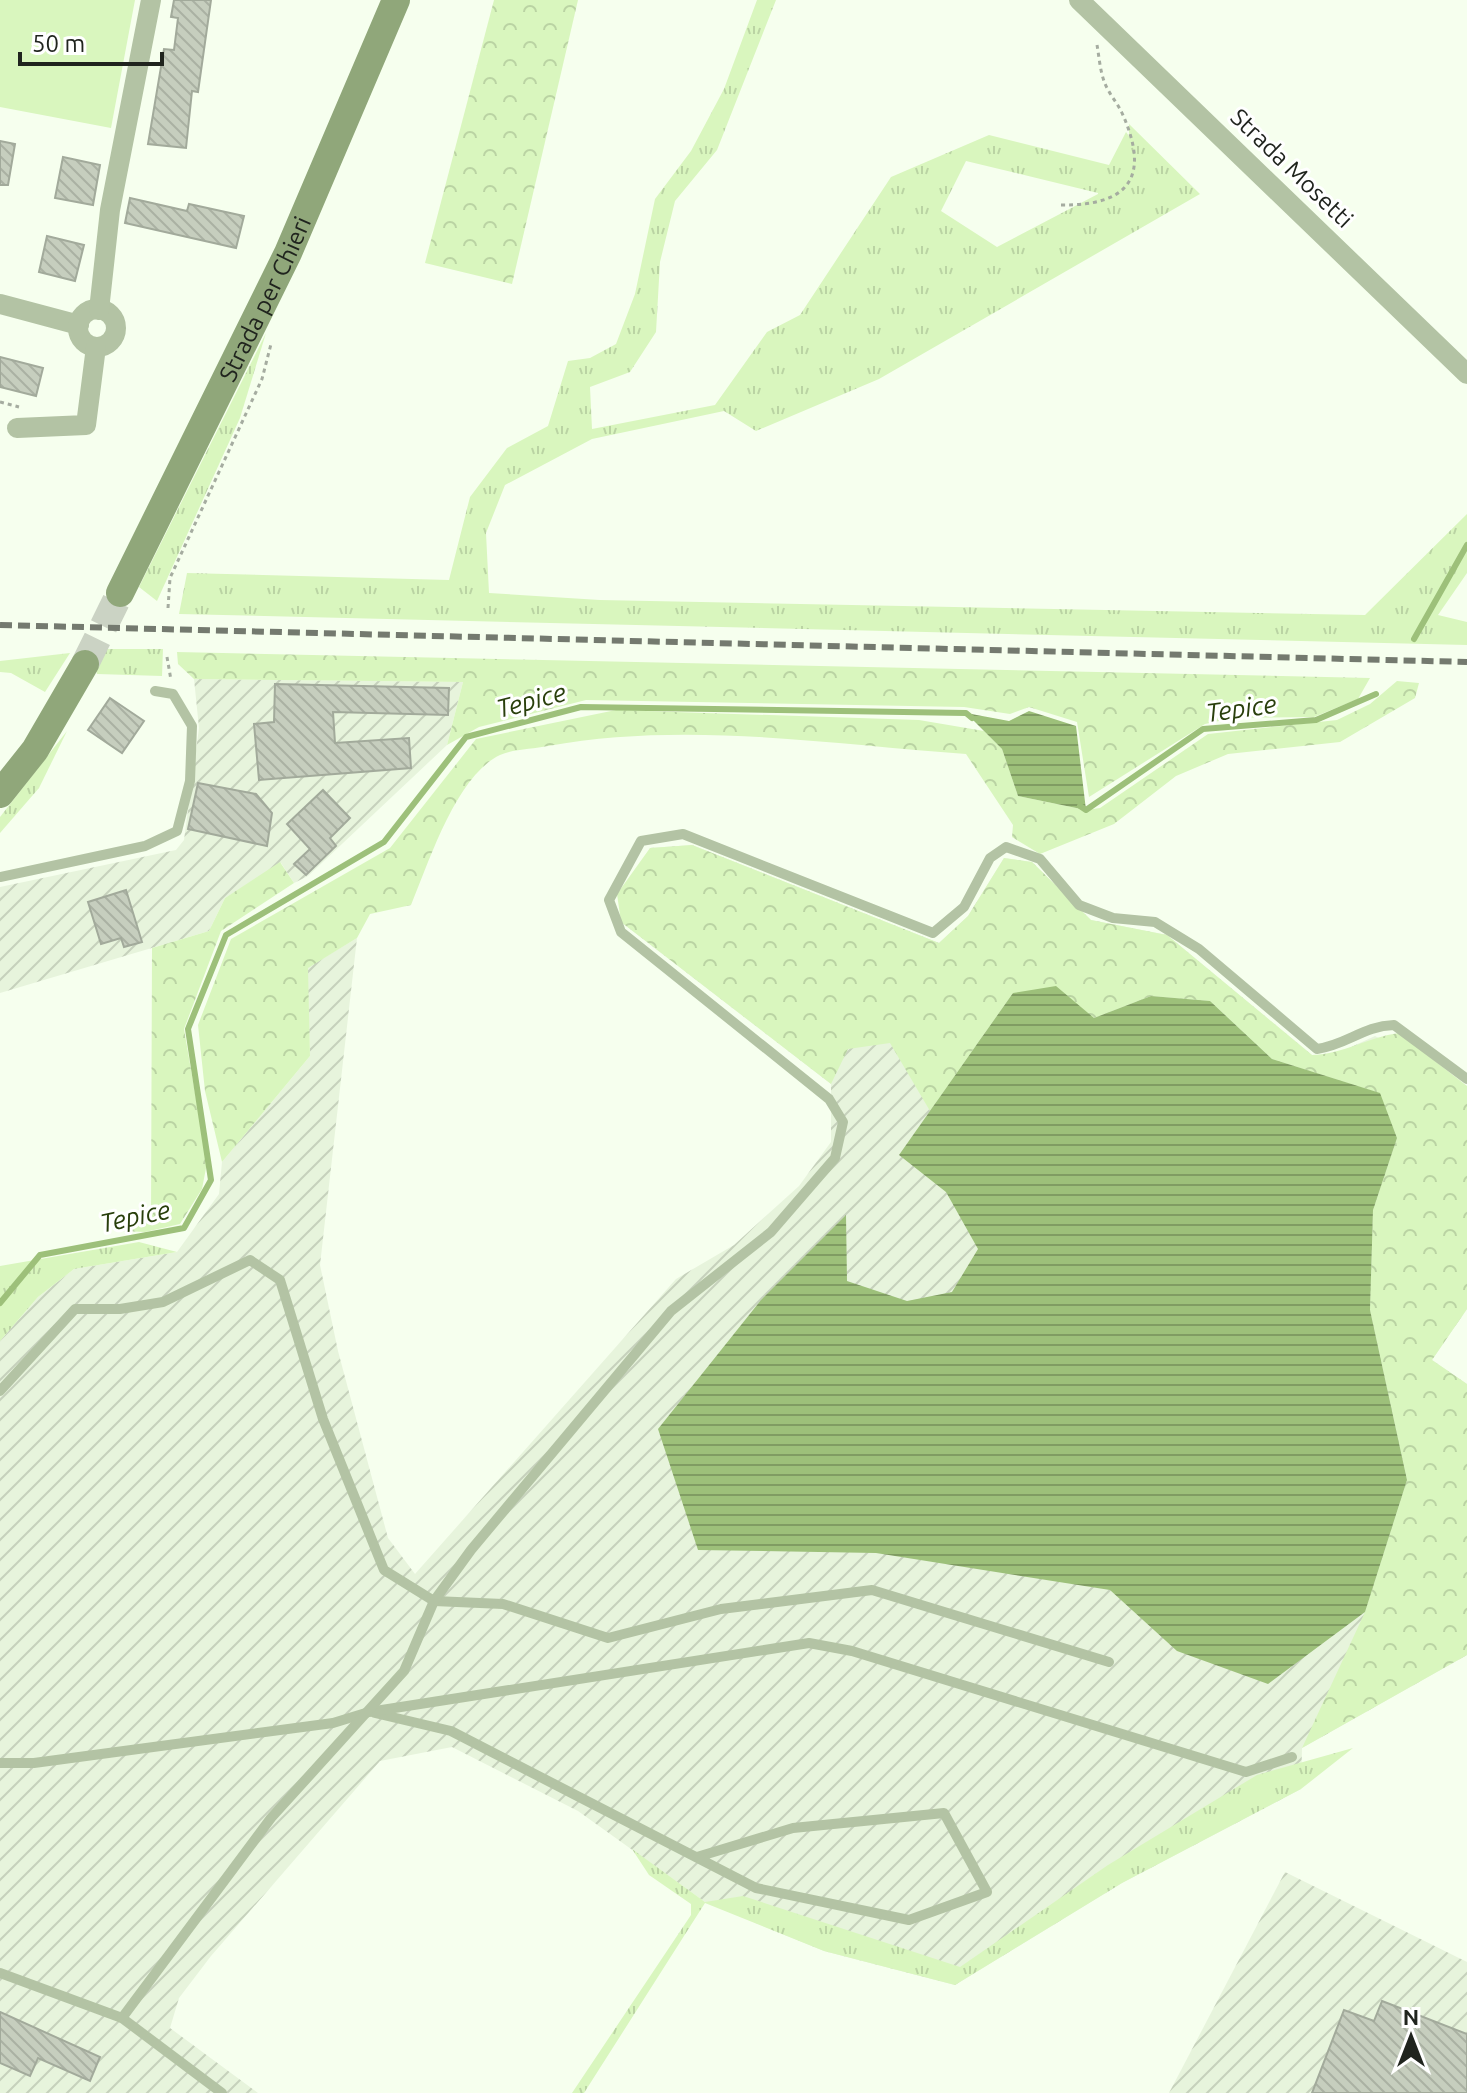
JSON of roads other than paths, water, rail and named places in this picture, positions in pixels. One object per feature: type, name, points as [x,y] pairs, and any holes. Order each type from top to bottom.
[{"type":"main road","name":"Strada per Chieri","points":[[120,593],[288,253],[396,0]]},
{"type":"main road","points":[[0,794],[35,750],[85,664]]},
{"type":"street","points":[[99,310],[110,210],[151,0]]},
{"type":"street","name":"Strada Mosetti","points":[[1079,0],[1467,374]]},
{"type":"street","points":[[0,304],[79,325]]},
{"type":"street","points":[[99,310],[114,319],[116,331],[110,342],[96,347],[82,340],[79,325],[87,313],[99,310]]},
{"type":"street","points":[[17,428],[86,425],[96,347]]},
{"type":"lane","points":[[0,877],[145,846],[177,831],[190,781],[192,726],[173,694],[155,691]]},
{"type":"lane","points":[[122,2018],[271,1818],[404,1671],[434,1601],[471,1550],[671,1311],[771,1232],[835,1158],[843,1122],[829,1099],[621,932],[609,900],[641,841],[683,834],[933,933],[964,907],[990,858],[1006,847],[1040,859],[1079,905],[1113,918],[1155,922],[1199,949],[1317,1049],[1338,1046],[1372,1026],[1394,1025],[1467,1079]]},
{"type":"lane","points":[[0,1391],[75,1309],[120,1309],[163,1302],[250,1260],[280,1280],[323,1419],[384,1570],[434,1601],[503,1604],[608,1638],[721,1609],[872,1590],[1109,1662]]},
{"type":"lane","points":[[0,1763],[34,1763],[333,1723],[369,1712],[809,1643],[852,1651],[1246,1772],[1292,1757]]},
{"type":"lane","points":[[369,1712],[451,1731],[756,1888],[909,1920],[987,1892],[944,1813],[793,1828],[697,1857]]},
{"type":"lane","points":[[0,1973],[122,2018],[222,2093]]},
{"type":"waterway","name":"Tepice","points":[[1414,639],[1467,545]]},
{"type":"waterway","name":"Tepice","points":[[1080,806],[1086,810],[1203,729],[1316,720],[1376,694]]},
{"type":"waterway","name":"Tepice","points":[[0,1303],[40,1255],[184,1228],[211,1180],[188,1029],[226,935],[384,842],[466,737],[581,707],[966,713],[972,718]]},
{"type":"tunnel","points":[[85,664],[120,593]]},
{"type":"railway","points":[[0,625],[1467,662]]}]
